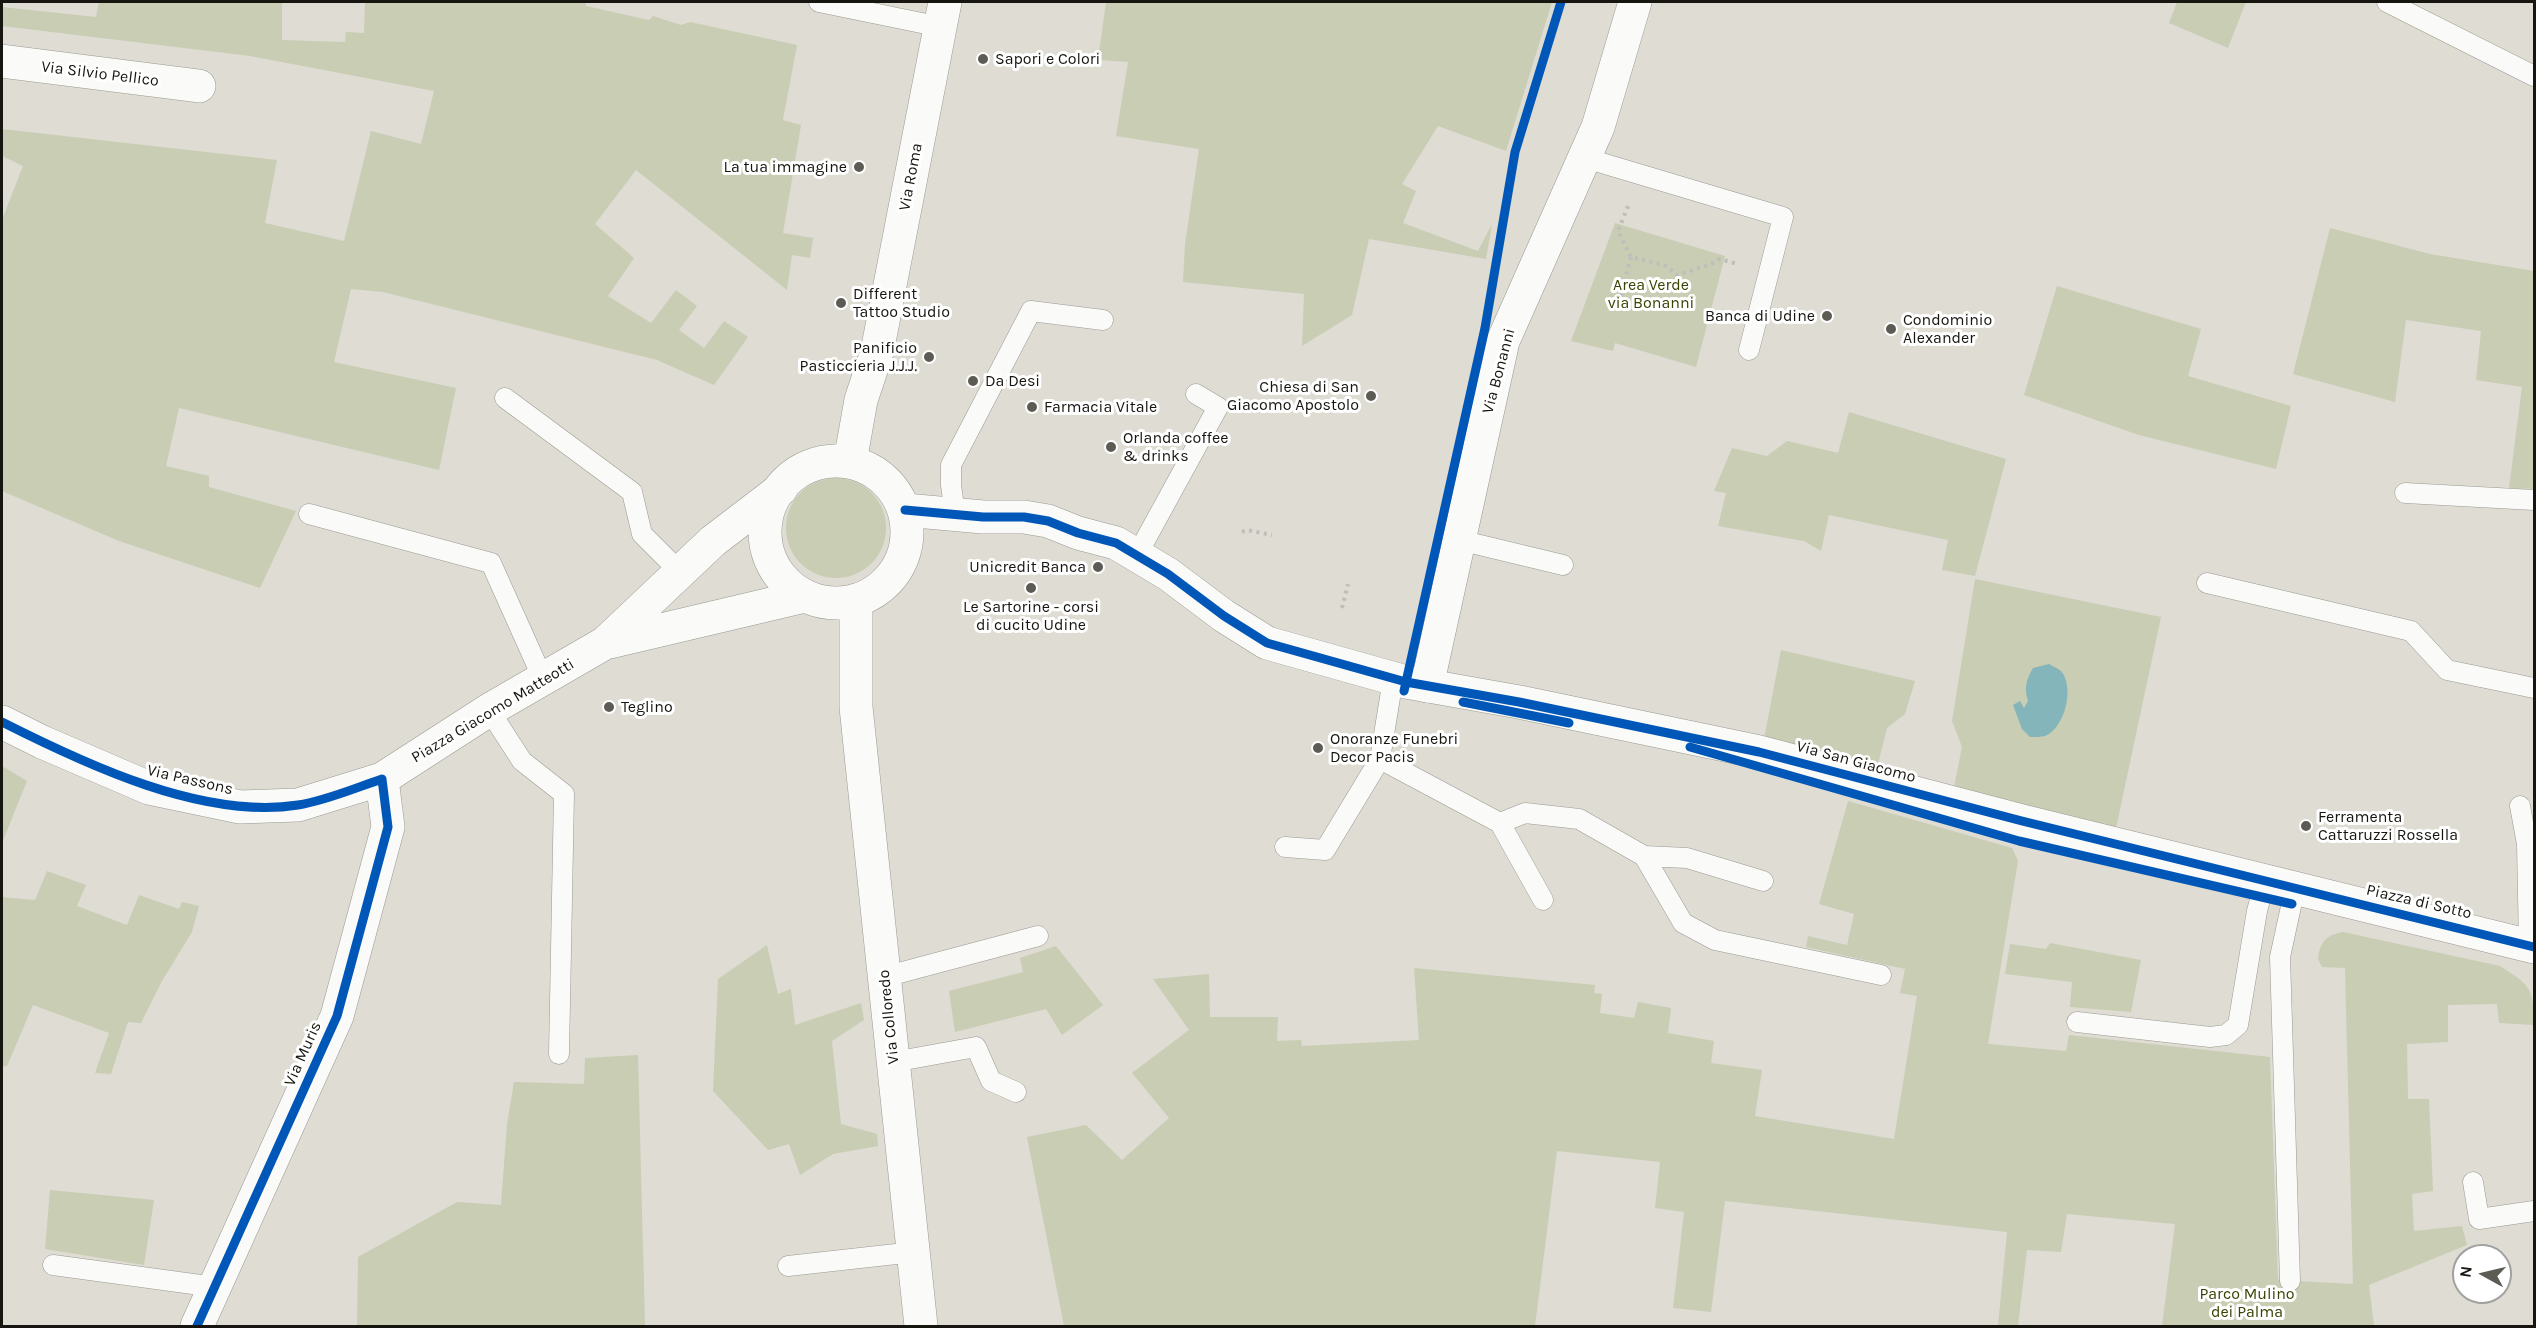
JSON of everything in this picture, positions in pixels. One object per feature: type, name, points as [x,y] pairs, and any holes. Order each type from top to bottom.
[{"type":"street","name":"Via Bonanni","points":[[1408,682],[1459,540],[1503,341],[1598,127],[1635,2]]},
{"type":"street","name":"Via Roma","points":[[850,462],[861,400],[877,352],[943,14]]},
{"type":"street","name":"Via Silvio Pellico","points":[[2,61],[199,86]]},
{"type":"street","name":"Piazza Giacomo Matteotti","points":[[382,779],[489,710],[605,643],[713,541],[781,489],[795,475],[813,465],[831,461],[850,462],[869,469],[884,480],[904,510],[907,531],[905,550],[895,572],[878,590],[856,600],[839,603],[822,602],[805,596],[788,584],[775,568],[767,549],[765,528],[770,508],[781,489]]},
{"type":"street","points":[[904,510],[1024,517],[1048,521],[1078,533],[1116,543],[1168,574],[1224,616],[1267,643],[1408,682]]},
{"type":"street","name":"Piazza Giacomo Matteotti","points":[[605,643],[805,596]]},
{"type":"street","name":"Via Colloredo","points":[[856,600],[856,706],[921,1326]]},
{"type":"street","name":"Via San Giacomo","points":[[1408,682],[1519,702],[1759,752],[2022,821],[2280,885]]},
{"type":"street","name":"Via Passons","points":[[2,722],[42,742],[149,788],[240,807],[298,805],[382,779]]},
{"type":"street","name":"Via Muris","points":[[197,1326],[337,1016],[388,826],[382,779]]},
{"type":"street","name":"Piazza di Sotto","points":[[2280,885],[2532,946]]},
{"type":"lane","points":[[819,2],[943,14]]},
{"type":"lane","points":[[2387,2],[2535,76]]},
{"type":"lane","points":[[1585,158],[1783,218],[1749,350]]},
{"type":"lane","points":[[955,514],[951,465],[1031,310],[1103,320]]},
{"type":"lane","points":[[1137,555],[1218,407],[1196,394]]},
{"type":"lane","points":[[505,398],[632,492],[642,534],[681,573]]},
{"type":"lane","points":[[2405,494],[2535,500]]},
{"type":"lane","points":[[309,514],[491,563],[543,679]]},
{"type":"lane","points":[[1459,540],[1563,565]]},
{"type":"lane","points":[[2207,583],[2411,631],[2447,670],[2535,688]]},
{"type":"lane","points":[[1285,847],[1325,850],[1380,759],[1408,682]]},
{"type":"lane","points":[[489,710],[522,760],[564,794],[559,1054]]},
{"type":"lane","points":[[1380,759],[1500,823],[1543,900]]},
{"type":"lane","points":[[2520,806],[2527,844],[2532,946]]},
{"type":"lane","points":[[1500,823],[1525,813],[1579,819],[1644,856],[1687,858],[1763,881]]},
{"type":"lane","points":[[1644,856],[1683,923],[1715,940],[1881,975]]},
{"type":"lane","points":[[2077,1022],[2210,1037],[2226,1035],[2238,1025],[2257,911],[2280,885]]},
{"type":"lane","points":[[2280,885],[2280,957],[2290,1281]]},
{"type":"lane","points":[[884,977],[1038,936]]},
{"type":"lane","points":[[893,1062],[976,1047],[991,1081],[1016,1092]]},
{"type":"lane","points":[[2473,1182],[2479,1219],[2535,1210]]},
{"type":"lane","points":[[788,1266],[914,1252]]},
{"type":"lane","points":[[52,1265],[214,1287]]},
{"type":"path","points":[[1634,306],[1619,301],[1631,257],[1618,231],[1640,175]]},
{"type":"path","points":[[1631,257],[1667,266],[1677,274],[1709,265],[1720,259],[1769,273]]},
{"type":"path","points":[[1242,532],[1246,530],[1272,535]]},
{"type":"path","points":[[1342,608],[1348,584]]},
{"type":"green space","points":[[99,2],[282,2],[282,40],[345,42],[346,32],[364,33],[365,2],[586,2],[586,6],[649,20],[653,16],[681,25],[690,22],[797,45],[783,120],[801,125],[783,233],[813,238],[810,258],[792,255],[787,290],[636,170],[595,224],[634,258],[608,296],[651,323],[676,290],[697,306],[679,330],[704,348],[724,321],[748,337],[714,385],[657,360],[383,292],[351,289],[334,362],[456,388],[439,470],[179,408],[166,466],[209,476],[209,487],[296,511],[260,588],[119,541],[2,491],[2,220],[23,166],[2,156],[2,129],[277,160],[265,223],[344,241],[371,131],[421,144],[434,91],[250,56],[2,26],[2,7],[96,17]]},
{"type":"green space","points":[[1106,2],[1552,2],[1506,151],[1438,126],[1402,184],[1416,191],[1403,223],[1478,251],[1492,224],[1486,259],[1369,239],[1352,315],[1302,346],[1304,294],[1183,282],[1185,244],[1199,149],[1116,136],[1128,62],[1098,60]]},
{"type":"green space","points":[[2177,2],[2246,2],[2228,48],[2169,23]]},
{"type":"green space","name":"Area Verde via Bonanni","points":[[1615,223],[1725,256],[1696,367],[1615,343],[1613,351],[1571,341]]},
{"type":"green space","points":[[2330,228],[2430,254],[2534,271],[2534,489],[2509,488],[2522,387],[2476,380],[2481,331],[2406,320],[2395,402],[2293,374]]},
{"type":"green space","points":[[2057,286],[2201,329],[2188,376],[2291,406],[2276,469],[2139,435],[2024,395]]},
{"type":"green space","points":[[1849,412],[2006,459],[1975,576],[1942,570],[1948,540],[1829,515],[1821,551],[1804,541],[1718,526],[1726,493],[1714,491],[1732,448],[1767,456],[1787,441],[1838,453]]},
{"type":"green space","points":[[836,478],[855,482],[871,493],[882,509],[886,528],[882,547],[871,563],[855,574],[836,578],[817,574],[801,563],[790,547],[786,528],[790,509],[801,493],[817,482]]},
{"type":"green space","points":[[1975,579],[2161,617],[2116,828],[1954,787],[1962,747],[1952,721]]},
{"type":"green space","points":[[1781,650],[1915,681],[1905,714],[1887,728],[1877,768],[1764,739]]},
{"type":"green space","points":[[2,766],[27,781],[2,843]]},
{"type":"green space","name":"Parco Mulino dei Palma","points":[[1848,801],[2012,848],[2018,861],[1988,1044],[2066,1051],[2069,1035],[2270,1057],[2278,1280],[2353,1284],[2345,968],[2322,967],[2318,959],[2322,944],[2328,937],[2343,932],[2500,966],[2518,978],[2528,989],[2533,1003],[2534,1025],[2499,1023],[2497,1004],[2448,1005],[2448,1042],[2407,1044],[2408,1099],[2429,1099],[2433,1191],[2412,1194],[2414,1231],[2462,1226],[2467,1244],[2452,1244],[2452,1251],[2369,1285],[2374,1326],[2162,1326],[2175,1224],[2067,1214],[2061,1252],[2027,1250],[2018,1326],[1998,1326],[2007,1232],[1725,1201],[1711,1312],[1673,1308],[1684,1212],[1655,1208],[1660,1162],[1557,1151],[1535,1326],[1064,1326],[1027,1137],[1086,1125],[1122,1160],[1169,1118],[1132,1073],[1189,1030],[1153,979],[1209,974],[1210,1017],[1278,1017],[1277,1041],[1301,1040],[1302,1046],[1419,1040],[1414,968],[1595,985],[1594,993],[1602,994],[1600,1013],[1634,1018],[1638,1002],[1671,1008],[1668,1033],[1714,1041],[1711,1063],[1762,1070],[1755,1116],[1894,1139],[1917,996],[1900,993],[1905,969],[1806,947],[1808,936],[1847,945],[1854,914],[1819,904]]},
{"type":"green space","points":[[47,871],[86,885],[77,906],[127,925],[139,895],[179,909],[182,902],[199,906],[192,932],[162,981],[141,1023],[128,1022],[111,1074],[95,1073],[109,1033],[33,1005],[7,1066],[2,1066],[2,897],[35,900]]},
{"type":"green space","points":[[2050,943],[2141,960],[2131,1012],[2070,1007],[2072,982],[2005,974],[2010,944],[2046,949]]},
{"type":"green space","points":[[767,945],[778,994],[791,989],[795,1025],[861,1003],[864,1020],[832,1041],[841,1124],[877,1134],[878,1146],[833,1154],[800,1175],[789,1144],[768,1150],[713,1091],[718,979]]},
{"type":"green space","points":[[1056,946],[1103,1005],[1062,1035],[1046,1009],[955,1032],[949,991],[1023,972],[1020,958]]},
{"type":"green space","points":[[638,1055],[645,1326],[357,1326],[358,1257],[457,1202],[501,1205],[507,1124],[514,1082],[584,1084],[585,1058]]},
{"type":"green space","points":[[50,1190],[154,1200],[144,1265],[45,1249]]},
{"type":"water","points":[[2049,664],[2061,671],[2065,678],[2066,706],[2063,716],[2052,732],[2045,736],[2030,737],[2022,729],[2013,705],[2020,701],[2024,708],[2028,701],[2026,684],[2033,668]]},
{"type":"cycle path","points":[[1404,691],[1485,328],[1515,152],[1561,2]]},
{"type":"cycle path","points":[[905,510],[983,517],[1024,517],[1048,521],[1078,533],[1116,543],[1168,574],[1224,616],[1267,643],[1406,682],[1519,702],[1759,752],[2022,821],[2534,947]]},
{"type":"cycle path","points":[[1463,702],[1569,723]]},
{"type":"cycle path","points":[[2,722],[107,771],[184,796],[223,804],[261,807],[298,805],[382,779],[388,827],[337,1016],[197,1326]]},
{"type":"cycle path","points":[[1690,747],[2019,841],[2292,904]]},
{"type":"place","name":"Sapori e Colori","points":[[983,59]]},
{"type":"place","name":"La tua immagine","points":[[859,167]]},
{"type":"place","name":"Different Tattoo Studio","points":[[841,303]]},
{"type":"place","name":"Banca di Udine","points":[[1827,316]]},
{"type":"place","name":"Condominio Alexander","points":[[1891,329]]},
{"type":"place","name":"Panificio Pasticcieria J.J.J.","points":[[929,357]]},
{"type":"place","name":"Da Desi","points":[[973,381]]},
{"type":"place","name":"Chiesa di San Giacomo Apostolo","points":[[1371,396]]},
{"type":"place","name":"Farmacia Vitale","points":[[1032,407]]},
{"type":"place","name":"Orlanda coffee & drinks","points":[[1111,447]]},
{"type":"place","name":"Unicredit Banca","points":[[1098,567]]},
{"type":"place","name":"Le Sartorine - corsi di cucito Udine","points":[[1031,588]]},
{"type":"place","name":"Teglino","points":[[609,707]]},
{"type":"place","name":"Onoranze Funebri Decor Pacis","points":[[1318,748]]},
{"type":"place","name":"Ferramenta Cattaruzzi Rossella","points":[[2306,826]]}]
